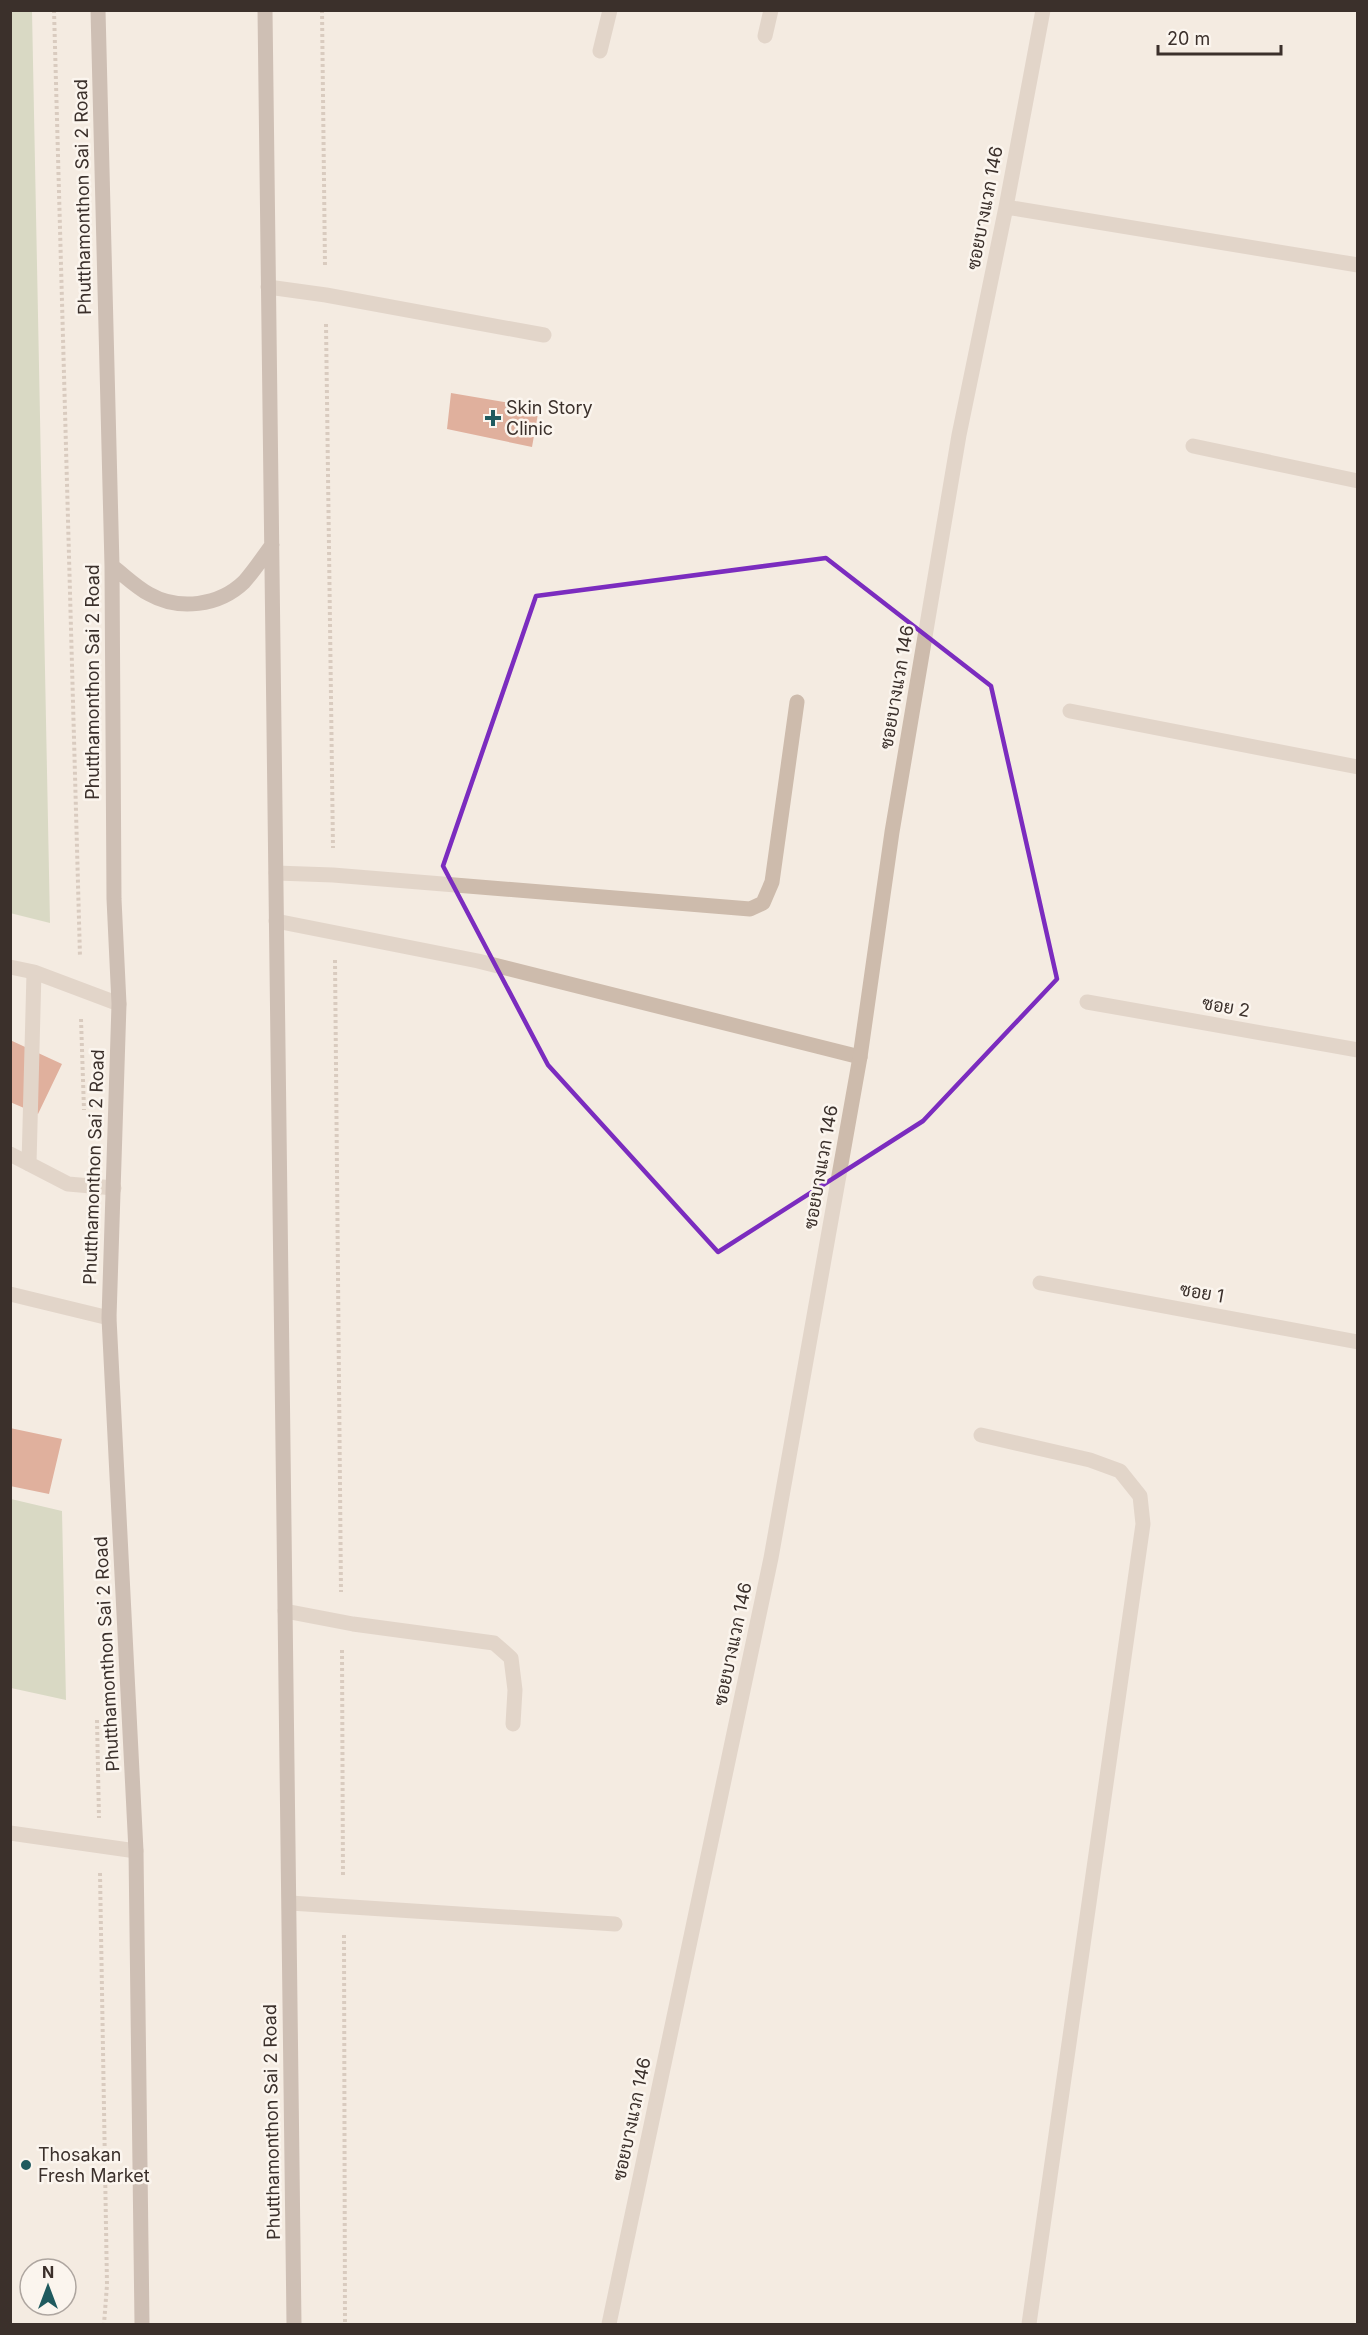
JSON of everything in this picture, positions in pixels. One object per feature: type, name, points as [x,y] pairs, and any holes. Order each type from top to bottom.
[{"type":"main road","name":"Phutthamonthon Sai 2 Road","points":[[98,10],[112,566],[114,899],[119,1004],[109,1318],[136,1851],[142,2325]]},
{"type":"main road","name":"Phutthamonthon Sai 2 Road","points":[[265,10],[294,2325]]},
{"type":"main road","points":[[112,566],[149,594],[166,601],[198,604],[214,601],[239,586],[272,545]]},
{"type":"street","points":[[600,51],[610,10]]},
{"type":"street","points":[[765,36],[771,10]]},
{"type":"street","name":"ซอยบางแวก 146","points":[[609,2325],[771,1558],[860,1057],[892,832],[959,435],[1006,207],[1043,10]]},
{"type":"street","points":[[1006,207],[1358,265]]},
{"type":"street","points":[[268,286],[544,335]]},
{"type":"street","points":[[1193,446],[1358,481]]},
{"type":"street","points":[[276,873],[333,875],[750,909],[764,903],[772,882],[797,702]]},
{"type":"street","points":[[1070,711],[1358,767]]},
{"type":"street","points":[[276,921],[478,961],[860,1057]]},
{"type":"street","points":[[10,967],[34,972],[119,1004]]},
{"type":"street","points":[[29,1164],[34,972]]},
{"type":"street","name":"ซอย 2","points":[[1087,1002],[1358,1050]]},
{"type":"street","points":[[10,1154],[68,1184],[114,1188]]},
{"type":"street","name":"ซอย 1","points":[[1040,1283],[1358,1342]]},
{"type":"street","points":[[10,1294],[109,1318]]},
{"type":"street","points":[[981,1435],[1090,1460],[1120,1471],[1140,1496],[1143,1524],[1029,2325]]},
{"type":"street","points":[[285,1611],[342,1622],[494,1643],[511,1658],[515,1690],[513,1724]]},
{"type":"street","points":[[10,1833],[136,1851]]},
{"type":"street","points":[[290,1903],[615,1924]]},
{"type":"path","points":[[322,10],[333,875]]},
{"type":"path","points":[[334,932],[342,1622],[345,2325]]},
{"type":"highlighted area","points":[[826,558],[991,686],[1057,979],[923,1121],[718,1252],[548,1065],[443,866],[536,596]]},
{"type":"green space","points":[[10,11],[32,11],[50,923],[10,913]]},
{"type":"green space","points":[[11,1499],[62,1511],[66,1700],[11,1688]]},
{"type":"building","name":"Skin Story Clinic","points":[[451,393],[539,408],[532,447],[447,429]]},
{"type":"building","points":[[10,1040],[62,1064],[38,1114],[10,1102]]},
{"type":"building","points":[[10,1428],[62,1439],[49,1494],[10,1486]]},
{"type":"place","name":"Skin Story Clinic","points":[[493,418]]},
{"type":"place","name":"Thosakan Fresh Market","points":[[26,2165]]}]
